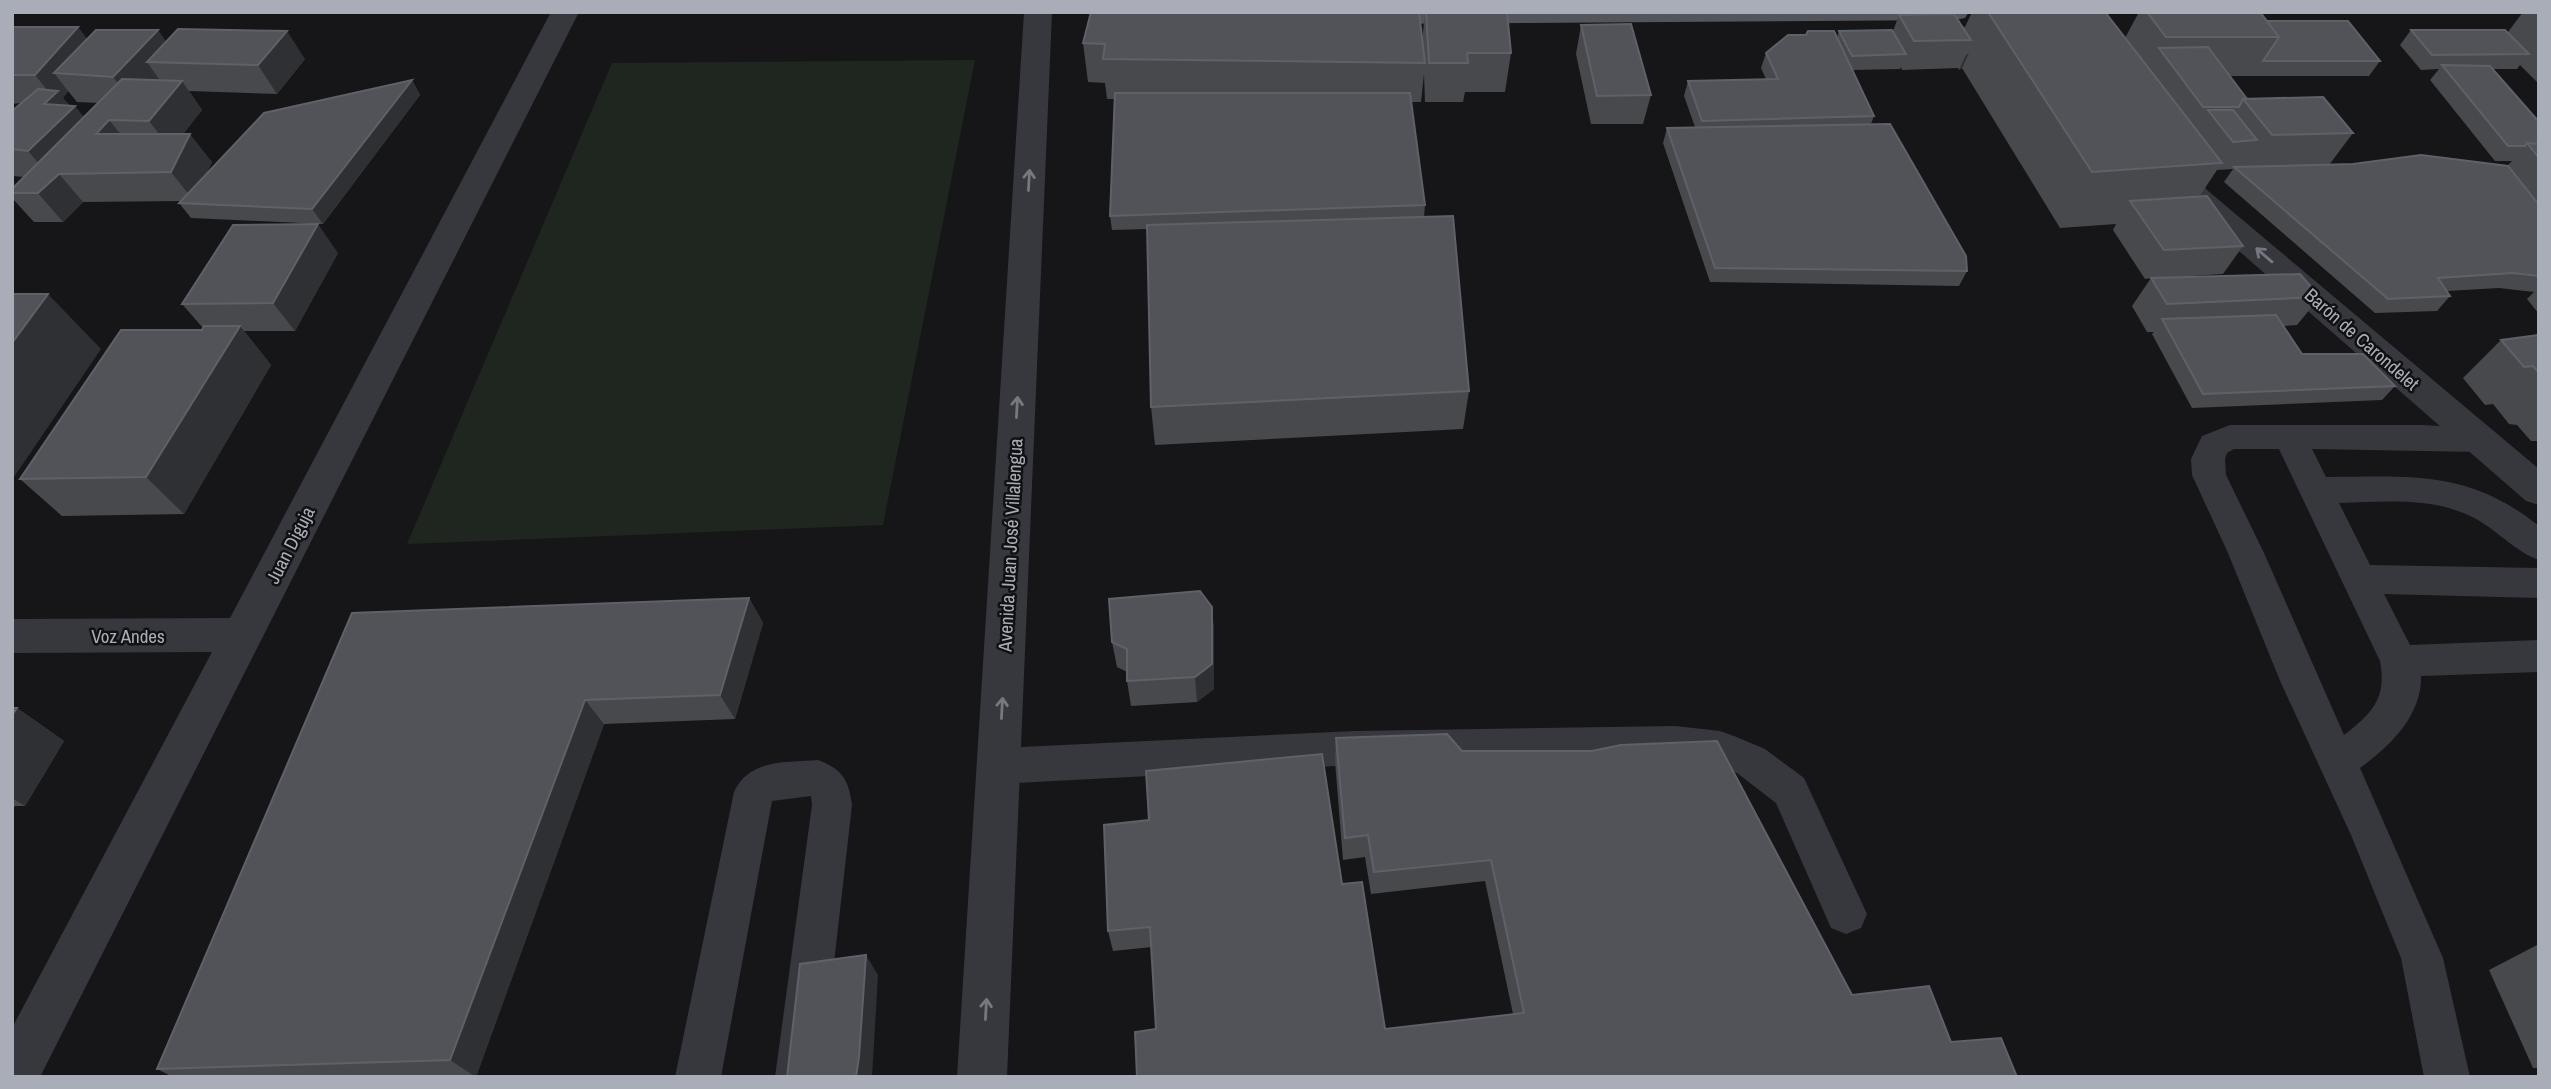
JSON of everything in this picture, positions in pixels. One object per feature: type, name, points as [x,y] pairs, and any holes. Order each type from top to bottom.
[{"type":"main road","points":[[1344,15],[1955,12]]},
{"type":"street","name":"Juan Diguja","points":[[13,1077],[565,12]]},
{"type":"street","name":"Avenida Juan José Villalengua","points":[[982,1077],[1038,12]]},
{"type":"street","name":"Barón de Carondelet","points":[[2174,164],[2196,197],[2539,491]]},
{"type":"street","name":"Voz Andes","points":[[12,636],[243,635]]},
{"type":"lane","points":[[2289,436],[2399,661],[2402,683],[2393,708],[2380,727],[2361,746],[2337,762]]},
{"type":"lane","points":[[2447,1077],[2422,958],[2210,475],[2208,459],[2214,445],[2230,437],[2480,440]]},
{"type":"lane","points":[[2316,490],[2438,493],[2459,496],[2499,516],[2539,546]]},
{"type":"lane","points":[[2359,579],[2539,583]]},
{"type":"lane","points":[[2399,661],[2539,656]]},
{"type":"lane","points":[[999,766],[1355,748],[1675,743],[1720,748],[1751,761],[1790,791],[1846,914]]},
{"type":"lane","points":[[698,1077],[754,792],[766,782],[818,778],[830,788],[832,804],[798,1077]]},
{"type":"shaded area","points":[[975,60],[883,525],[407,544],[612,63]]},
{"type":"building","points":[[1091,12],[1419,12],[1425,63],[1103,59],[1105,44],[1083,43]]},
{"type":"building","points":[[1426,12],[1507,12],[1511,53],[1467,53],[1468,63],[1429,63]]},
{"type":"building","points":[[1988,12],[2105,12],[2222,163],[2092,172]]},
{"type":"building","points":[[2147,12],[2260,12],[2279,37],[2166,37]]},
{"type":"building","points":[[1954,14],[1971,40],[1914,41],[1899,15]]},
{"type":"building","points":[[2267,21],[2348,21],[2380,61],[2263,61],[2279,37]]},
{"type":"building","points":[[1631,24],[1651,95],[1597,96],[1581,25]]},
{"type":"building","points":[[12,27],[78,27],[35,75],[12,75]]},
{"type":"building","points":[[178,29],[287,31],[258,65],[147,62]]},
{"type":"building","points":[[96,30],[158,30],[113,77],[54,73]]},
{"type":"building","points":[[1892,30],[1906,54],[1852,56],[1839,31]]},
{"type":"building","points":[[2411,30],[2505,30],[2529,54],[2432,55]]},
{"type":"building","points":[[1808,31],[1834,31],[1874,116],[1702,121],[1688,81],[1778,79],[1766,53],[1788,35],[1806,35]]},
{"type":"building","points":[[2208,47],[2247,99],[2243,99],[2239,107],[2203,107],[2159,48]]},
{"type":"building","points":[[2442,65],[2490,66],[2539,122],[2539,144],[2508,146]]},
{"type":"building","points":[[122,79],[182,81],[149,121],[109,120],[96,134],[190,134],[171,172],[59,174],[38,193],[12,193],[12,189]]},
{"type":"building","points":[[412,80],[312,209],[179,203],[264,113]]},
{"type":"building","points":[[38,89],[58,91],[44,104],[75,106],[28,151],[12,149],[12,111]]},
{"type":"building","points":[[1115,93],[1410,93],[1425,205],[1110,216]]},
{"type":"building","points":[[2323,97],[2353,133],[2272,135],[2243,99]]},
{"type":"building","points":[[2208,110],[2233,110],[2257,140],[2233,142]]},
{"type":"building","points":[[1890,124],[1966,256],[1967,271],[1715,268],[1667,128]]},
{"type":"building","points":[[2527,143],[2539,144],[2539,158]]},
{"type":"building","points":[[2421,155],[2508,166],[2539,205],[2539,276],[2513,273],[2438,278],[2450,296],[2388,299],[2234,167],[2353,164]]},
{"type":"building","points":[[2207,196],[2243,246],[2164,250],[2130,201]]},
{"type":"building","points":[[1453,216],[1469,391],[1151,407],[1147,225]]},
{"type":"building","points":[[318,224],[273,303],[182,304],[233,225]]},
{"type":"building","points":[[2300,274],[2320,297],[2167,304],[2151,278]]},
{"type":"building","points":[[12,294],[48,294],[12,343]]},
{"type":"building","points":[[2276,315],[2302,354],[2363,354],[2395,386],[2203,394],[2162,319]]},
{"type":"building","points":[[204,326],[240,326],[146,477],[20,479],[121,330],[202,330]]},
{"type":"building","points":[[2539,335],[2539,373],[2533,366],[2524,367],[2501,340]]},
{"type":"building","points":[[1200,591],[1212,607],[1212,664],[1195,677],[1127,681],[1127,649],[1112,642],[1109,599]]},
{"type":"building","points":[[749,598],[720,695],[585,700],[450,1060],[157,1069],[352,613]]},
{"type":"building","points":[[1447,734],[1462,751],[1592,751],[1621,745],[1717,741],[1852,995],[1929,986],[1951,1042],[2001,1038],[2017,1077],[1137,1077],[1135,1032],[1156,1029],[1150,927],[1108,931],[1104,825],[1149,820],[1146,771],[1322,754],[1342,884],[1362,882],[1385,1029],[1524,1013],[1491,860],[1374,872],[1368,835],[1345,838],[1336,738]]},
{"type":"building","points":[[866,955],[856,1077],[787,1077],[800,964]]}]
